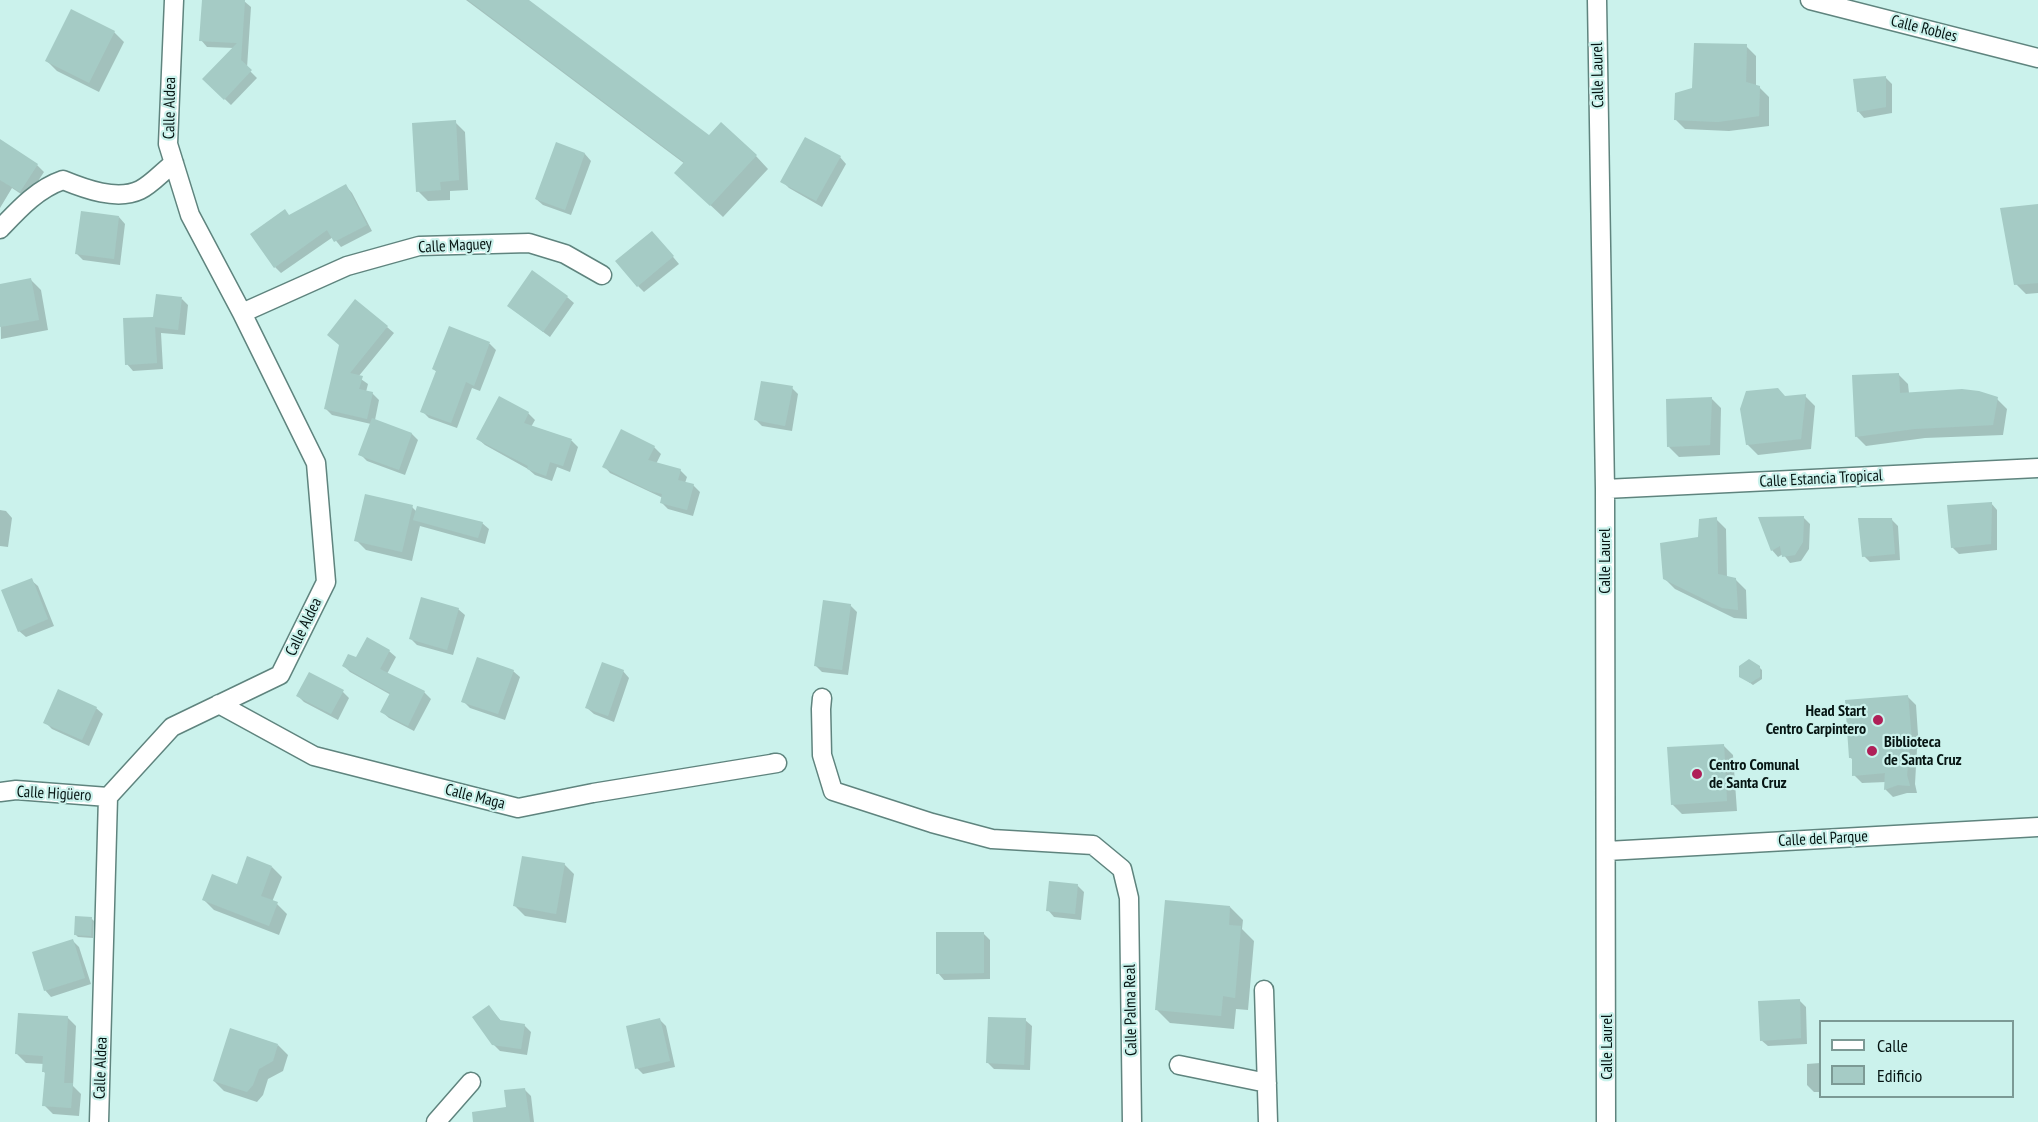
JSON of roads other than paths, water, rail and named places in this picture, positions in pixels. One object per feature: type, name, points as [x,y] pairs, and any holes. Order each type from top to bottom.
[{"type":"street","name":"Calle Aldea","points":[[99,1122],[108,797],[172,727],[280,675],[326,582],[316,463],[242,313],[190,215],[168,144],[174,0]]},
{"type":"street","name":"Calle Laurel","points":[[1597,0],[1605,489],[1606,1122]]},
{"type":"street","name":"Calle Robles","points":[[1810,0],[2038,58]]},
{"type":"street","points":[[0,228],[25,202],[48,185],[63,180],[82,188],[118,195],[140,190],[174,163]]},
{"type":"street","name":"Calle Maguey","points":[[242,313],[347,266],[419,246],[529,243],[565,254],[602,275]]},
{"type":"street","name":"Calle Estancia Tropical","points":[[1605,489],[2038,468]]},
{"type":"street","name":"Calle Palma Real","points":[[822,698],[822,755],[833,791],[932,823],[992,839],[1094,845],[1122,869],[1129,898],[1132,1122]]},
{"type":"street","name":"Calle Maga","points":[[219,704],[314,756],[518,808],[593,793],[777,763],[774,763]]},
{"type":"street","name":"Calle Higüero","points":[[0,792],[16,790],[108,797]]},
{"type":"street","name":"Calle del Parque","points":[[1607,851],[2038,827]]},
{"type":"street","points":[[1264,990],[1268,1122]]},
{"type":"street","points":[[1179,1065],[1267,1083]]},
{"type":"street","points":[[436,1122],[471,1082]]},
{"type":"place","name":"Head Start Centro Carpintero","points":[[1878,720]]},
{"type":"place","name":"Biblioteca de Santa Cruz","points":[[1872,751]]},
{"type":"place","name":"Centro Comunal de Santa Cruz","points":[[1697,774]]}]
